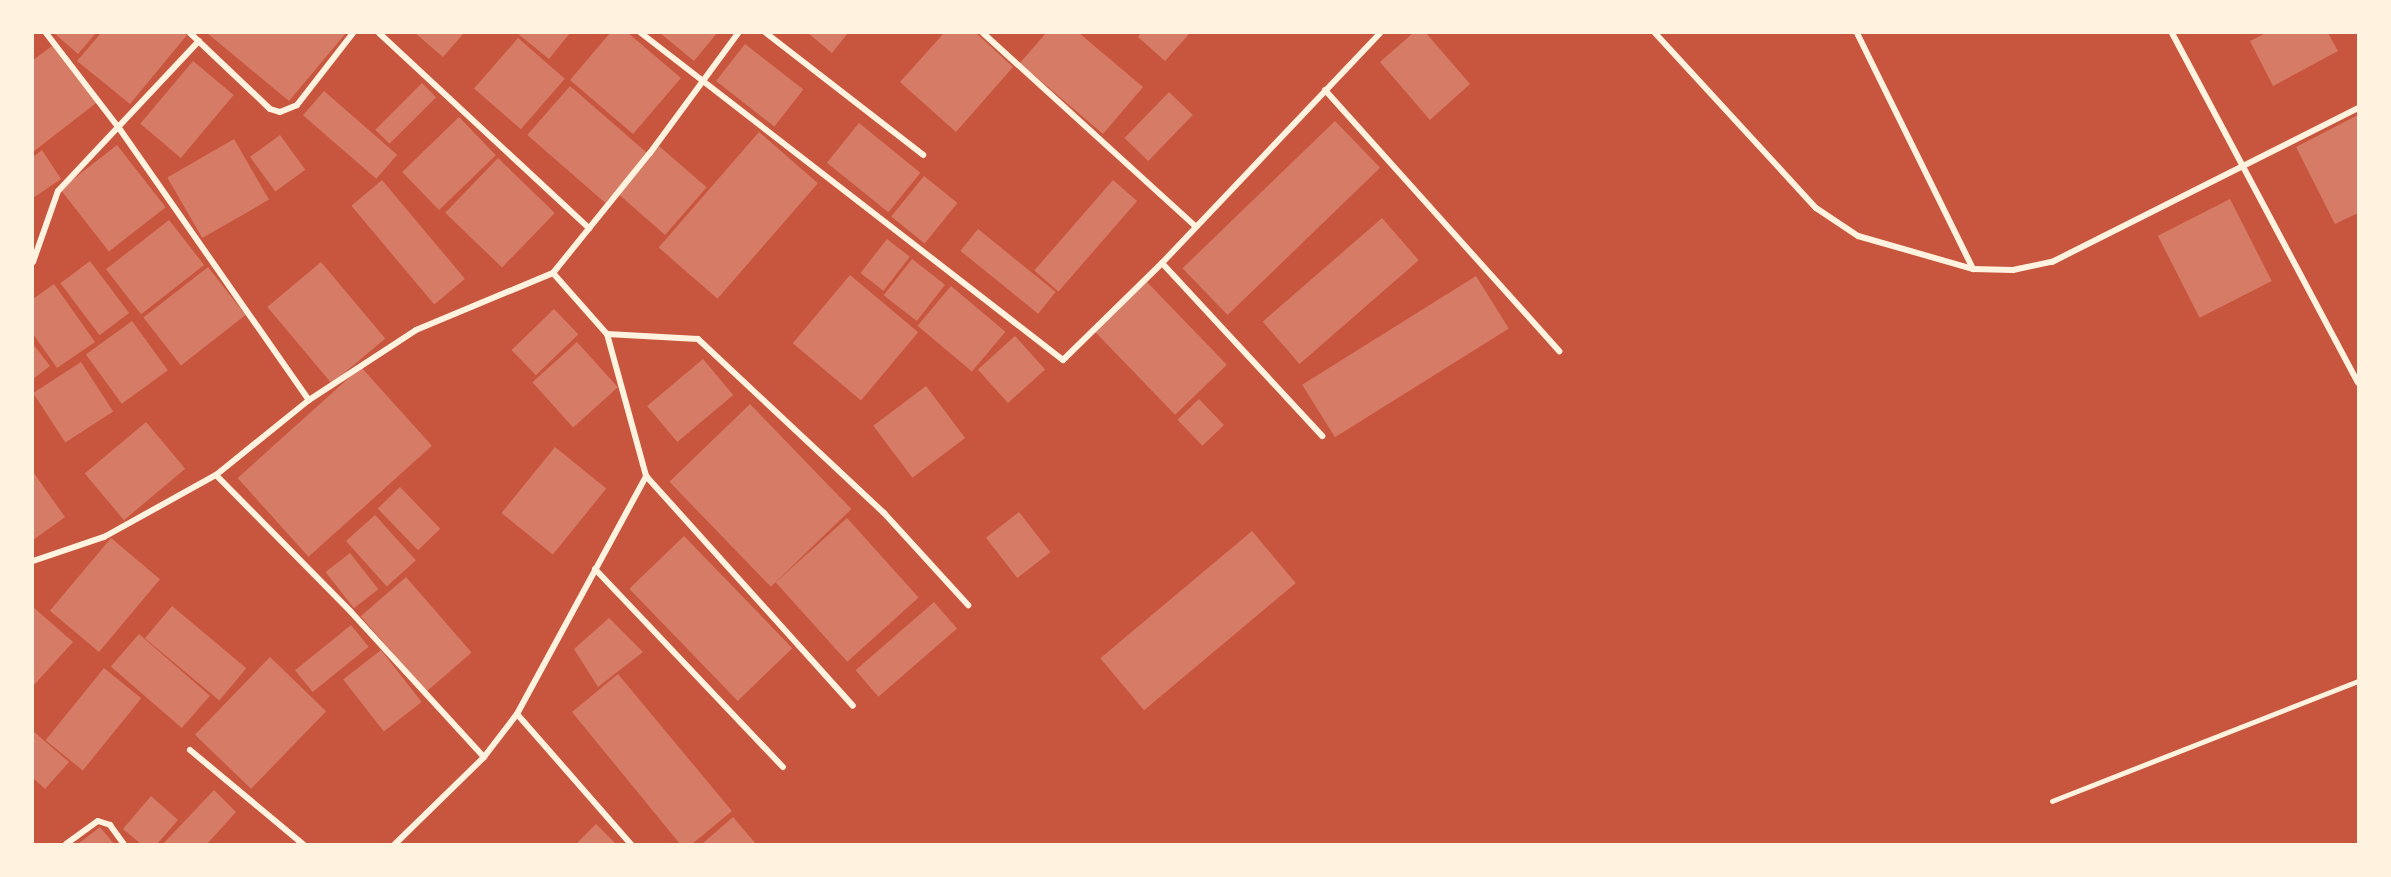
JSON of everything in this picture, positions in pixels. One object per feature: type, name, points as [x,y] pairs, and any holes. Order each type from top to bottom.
[{"type":"street","points":[[46,33],[118,128],[309,400]]},
{"type":"street","points":[[190,33],[270,109],[280,112],[297,105],[353,33]]},
{"type":"street","points":[[379,33],[589,228]]},
{"type":"street","points":[[641,33],[1063,360],[1162,263],[1380,33]]},
{"type":"street","points":[[33,561],[104,537],[216,475],[309,400],[416,330],[553,273],[650,153],[738,33]]},
{"type":"street","points":[[766,33],[923,155]]},
{"type":"street","points":[[983,33],[1195,226]]},
{"type":"street","points":[[1655,33],[1816,208],[1858,236],[1973,269],[2013,270],[2052,262],[2358,108]]},
{"type":"street","points":[[1857,33],[1973,269]]},
{"type":"street","points":[[2172,33],[2244,164],[2358,383]]},
{"type":"street","points":[[33,262],[58,191],[199,41]]},
{"type":"street","points":[[1325,90],[1559,351]]},
{"type":"street","points":[[1162,263],[1322,436]]},
{"type":"street","points":[[553,273],[608,334],[646,476],[853,706]]},
{"type":"street","points":[[608,334],[699,339],[884,513],[968,605]]},
{"type":"street","points":[[216,475],[351,612],[484,757]]},
{"type":"street","points":[[395,844],[484,757],[517,714],[646,476]]},
{"type":"street","points":[[595,569],[783,766]]},
{"type":"street","points":[[517,714],[631,844]]},
{"type":"street","points":[[189,750],[303,844]]},
{"type":"street","points":[[66,844],[98,821],[110,825],[124,844]]},
{"type":"lane","points":[[2052,801],[2358,681]]},
{"type":"building","points":[[54,33],[96,33],[78,54]]},
{"type":"building","points":[[101,33],[184,33],[187,35],[130,104],[77,61]]},
{"type":"building","points":[[207,33],[346,33],[289,101]]},
{"type":"building","points":[[415,33],[464,33],[443,57]]},
{"type":"building","points":[[517,33],[570,33],[549,59]]},
{"type":"building","points":[[610,33],[628,33],[681,78],[633,134],[570,80]]},
{"type":"building","points":[[660,33],[717,33],[694,61]]},
{"type":"building","points":[[808,33],[848,33],[832,53]]},
{"type":"building","points":[[944,33],[976,33],[1013,67],[956,132],[900,82]]},
{"type":"building","points":[[1046,33],[1079,33],[1143,87],[1103,134],[1020,63]]},
{"type":"building","points":[[1141,33],[1190,33],[1165,61],[1138,37]]},
{"type":"building","points":[[1413,33],[1426,33],[1470,84],[1430,120],[1380,62]]},
{"type":"building","points":[[2266,33],[2328,33],[2338,51],[2273,86],[2250,41]]},
{"type":"building","points":[[518,38],[565,79],[521,129],[474,89]]},
{"type":"building","points":[[745,44],[803,90],[774,127],[716,81]]},
{"type":"building","points":[[52,46],[96,103],[33,152],[33,60]]},
{"type":"building","points":[[193,61],[234,95],[181,158],[140,124]]},
{"type":"building","points":[[422,83],[436,97],[389,144],[375,130]]},
{"type":"building","points":[[570,86],[648,154],[605,203],[527,135]]},
{"type":"building","points":[[324,91],[397,155],[376,179],[303,115]]},
{"type":"building","points":[[1169,92],[1193,115],[1148,161],[1125,138]]},
{"type":"building","points":[[2358,115],[2358,213],[2335,224],[2296,147]]},
{"type":"building","points":[[459,117],[496,155],[439,210],[402,172]]},
{"type":"building","points":[[1335,121],[1380,168],[1228,315],[1182,268]]},
{"type":"building","points":[[859,123],[920,173],[888,212],[827,163]]},
{"type":"building","points":[[759,132],[818,183],[717,299],[659,247]]},
{"type":"building","points":[[280,135],[305,170],[275,192],[250,157]]},
{"type":"building","points":[[234,139],[269,200],[202,238],[167,178]]},
{"type":"building","points":[[117,145],[166,207],[109,252],[60,189]]},
{"type":"building","points":[[659,146],[707,187],[665,235],[618,194]]},
{"type":"building","points":[[42,150],[61,179],[33,198],[33,157]]},
{"type":"building","points":[[498,158],[555,213],[502,268],[445,213]]},
{"type":"building","points":[[924,176],[957,203],[925,243],[891,216]]},
{"type":"building","points":[[382,180],[465,279],[434,305],[351,206]]},
{"type":"building","points":[[1113,180],[1137,201],[1058,292],[1034,271]]},
{"type":"building","points":[[2230,199],[2272,281],[2200,318],[2158,236]]},
{"type":"building","points":[[1382,218],[1419,260],[1299,364],[1263,322]]},
{"type":"building","points":[[169,220],[204,265],[141,314],[106,269]]},
{"type":"building","points":[[978,229],[1056,292],[1038,314],[960,251]]},
{"type":"building","points":[[887,239],[910,257],[883,291],[861,273]]},
{"type":"building","points":[[912,259],[945,285],[917,321],[884,295]]},
{"type":"building","points":[[90,261],[129,313],[100,335],[60,283]]},
{"type":"building","points":[[321,262],[385,339],[332,384],[267,307]]},
{"type":"building","points":[[208,267],[246,315],[181,366],[143,317]]},
{"type":"building","points":[[850,275],[918,332],[861,400],[793,343]]},
{"type":"building","points":[[1476,276],[1509,329],[1335,437],[1302,385]]},
{"type":"building","points":[[1147,282],[1227,365],[1175,415],[1095,332]]},
{"type":"building","points":[[54,284],[95,342],[57,368],[33,334],[33,299]]},
{"type":"building","points":[[951,286],[1005,332],[972,371],[918,326]]},
{"type":"building","points":[[554,309],[578,334],[536,375],[512,350]]},
{"type":"building","points":[[132,321],[168,370],[122,404],[86,355]]},
{"type":"building","points":[[1015,336],[1045,369],[1008,403],[978,369]]},
{"type":"building","points":[[577,342],[618,387],[573,427],[532,382]]},
{"type":"building","points":[[33,344],[50,366],[33,379]]},
{"type":"building","points":[[703,359],[733,395],[677,442],[647,406]]},
{"type":"building","points":[[81,362],[113,411],[65,443],[33,393]]},
{"type":"building","points":[[361,367],[432,446],[309,557],[238,478]]},
{"type":"building","points":[[926,386],[965,438],[912,478],[873,426]]},
{"type":"building","points":[[1199,399],[1224,425],[1202,446],[1177,420]]},
{"type":"building","points":[[750,404],[851,509],[771,587],[669,482]]},
{"type":"building","points":[[146,422],[185,469],[124,520],[85,473]]},
{"type":"building","points":[[555,447],[606,489],[553,555],[502,513]]},
{"type":"building","points":[[33,472],[65,517],[33,540]]},
{"type":"building","points":[[400,487],[440,529],[418,550],[378,509]]},
{"type":"building","points":[[1019,512],[1050,552],[1017,578],[986,538]]},
{"type":"building","points":[[375,515],[416,560],[387,586],[346,541]]},
{"type":"building","points":[[847,518],[919,598],[847,662],[776,582]]},
{"type":"building","points":[[1252,531],[1296,583],[1144,710],[1100,658]]},
{"type":"building","points":[[684,536],[792,648],[738,701],[629,589]]},
{"type":"building","points":[[111,538],[160,579],[99,652],[50,611]]},
{"type":"building","points":[[350,553],[378,589],[354,608],[326,572]]},
{"type":"building","points":[[406,577],[472,652],[426,692],[361,616]]},
{"type":"building","points":[[934,602],[957,628],[878,697],[856,670]]},
{"type":"building","points":[[172,606],[246,668],[219,701],[145,638]]},
{"type":"building","points":[[33,607],[73,642],[33,686]]},
{"type":"building","points":[[609,618],[643,652],[598,687],[574,649]]},
{"type":"building","points":[[351,625],[369,647],[313,692],[295,670]]},
{"type":"building","points":[[139,634],[210,696],[182,728],[111,666]]},
{"type":"building","points":[[381,650],[422,702],[384,732],[343,680]]},
{"type":"building","points":[[270,657],[326,711],[251,789],[195,735]]},
{"type":"building","points":[[104,668],[141,698],[83,770],[45,740]]},
{"type":"building","points":[[618,674],[732,811],[692,844],[680,844],[572,712]]},
{"type":"building","points":[[33,731],[69,762],[45,789],[33,778]]},
{"type":"building","points":[[214,790],[236,812],[207,844],[163,844]]},
{"type":"building","points":[[151,796],[178,820],[157,844],[141,844],[123,829]]},
{"type":"building","points":[[733,817],[756,844],[702,844]]},
{"type":"building","points":[[596,824],[616,844],[576,844]]},
{"type":"building","points":[[100,827],[114,844],[78,844]]}]
